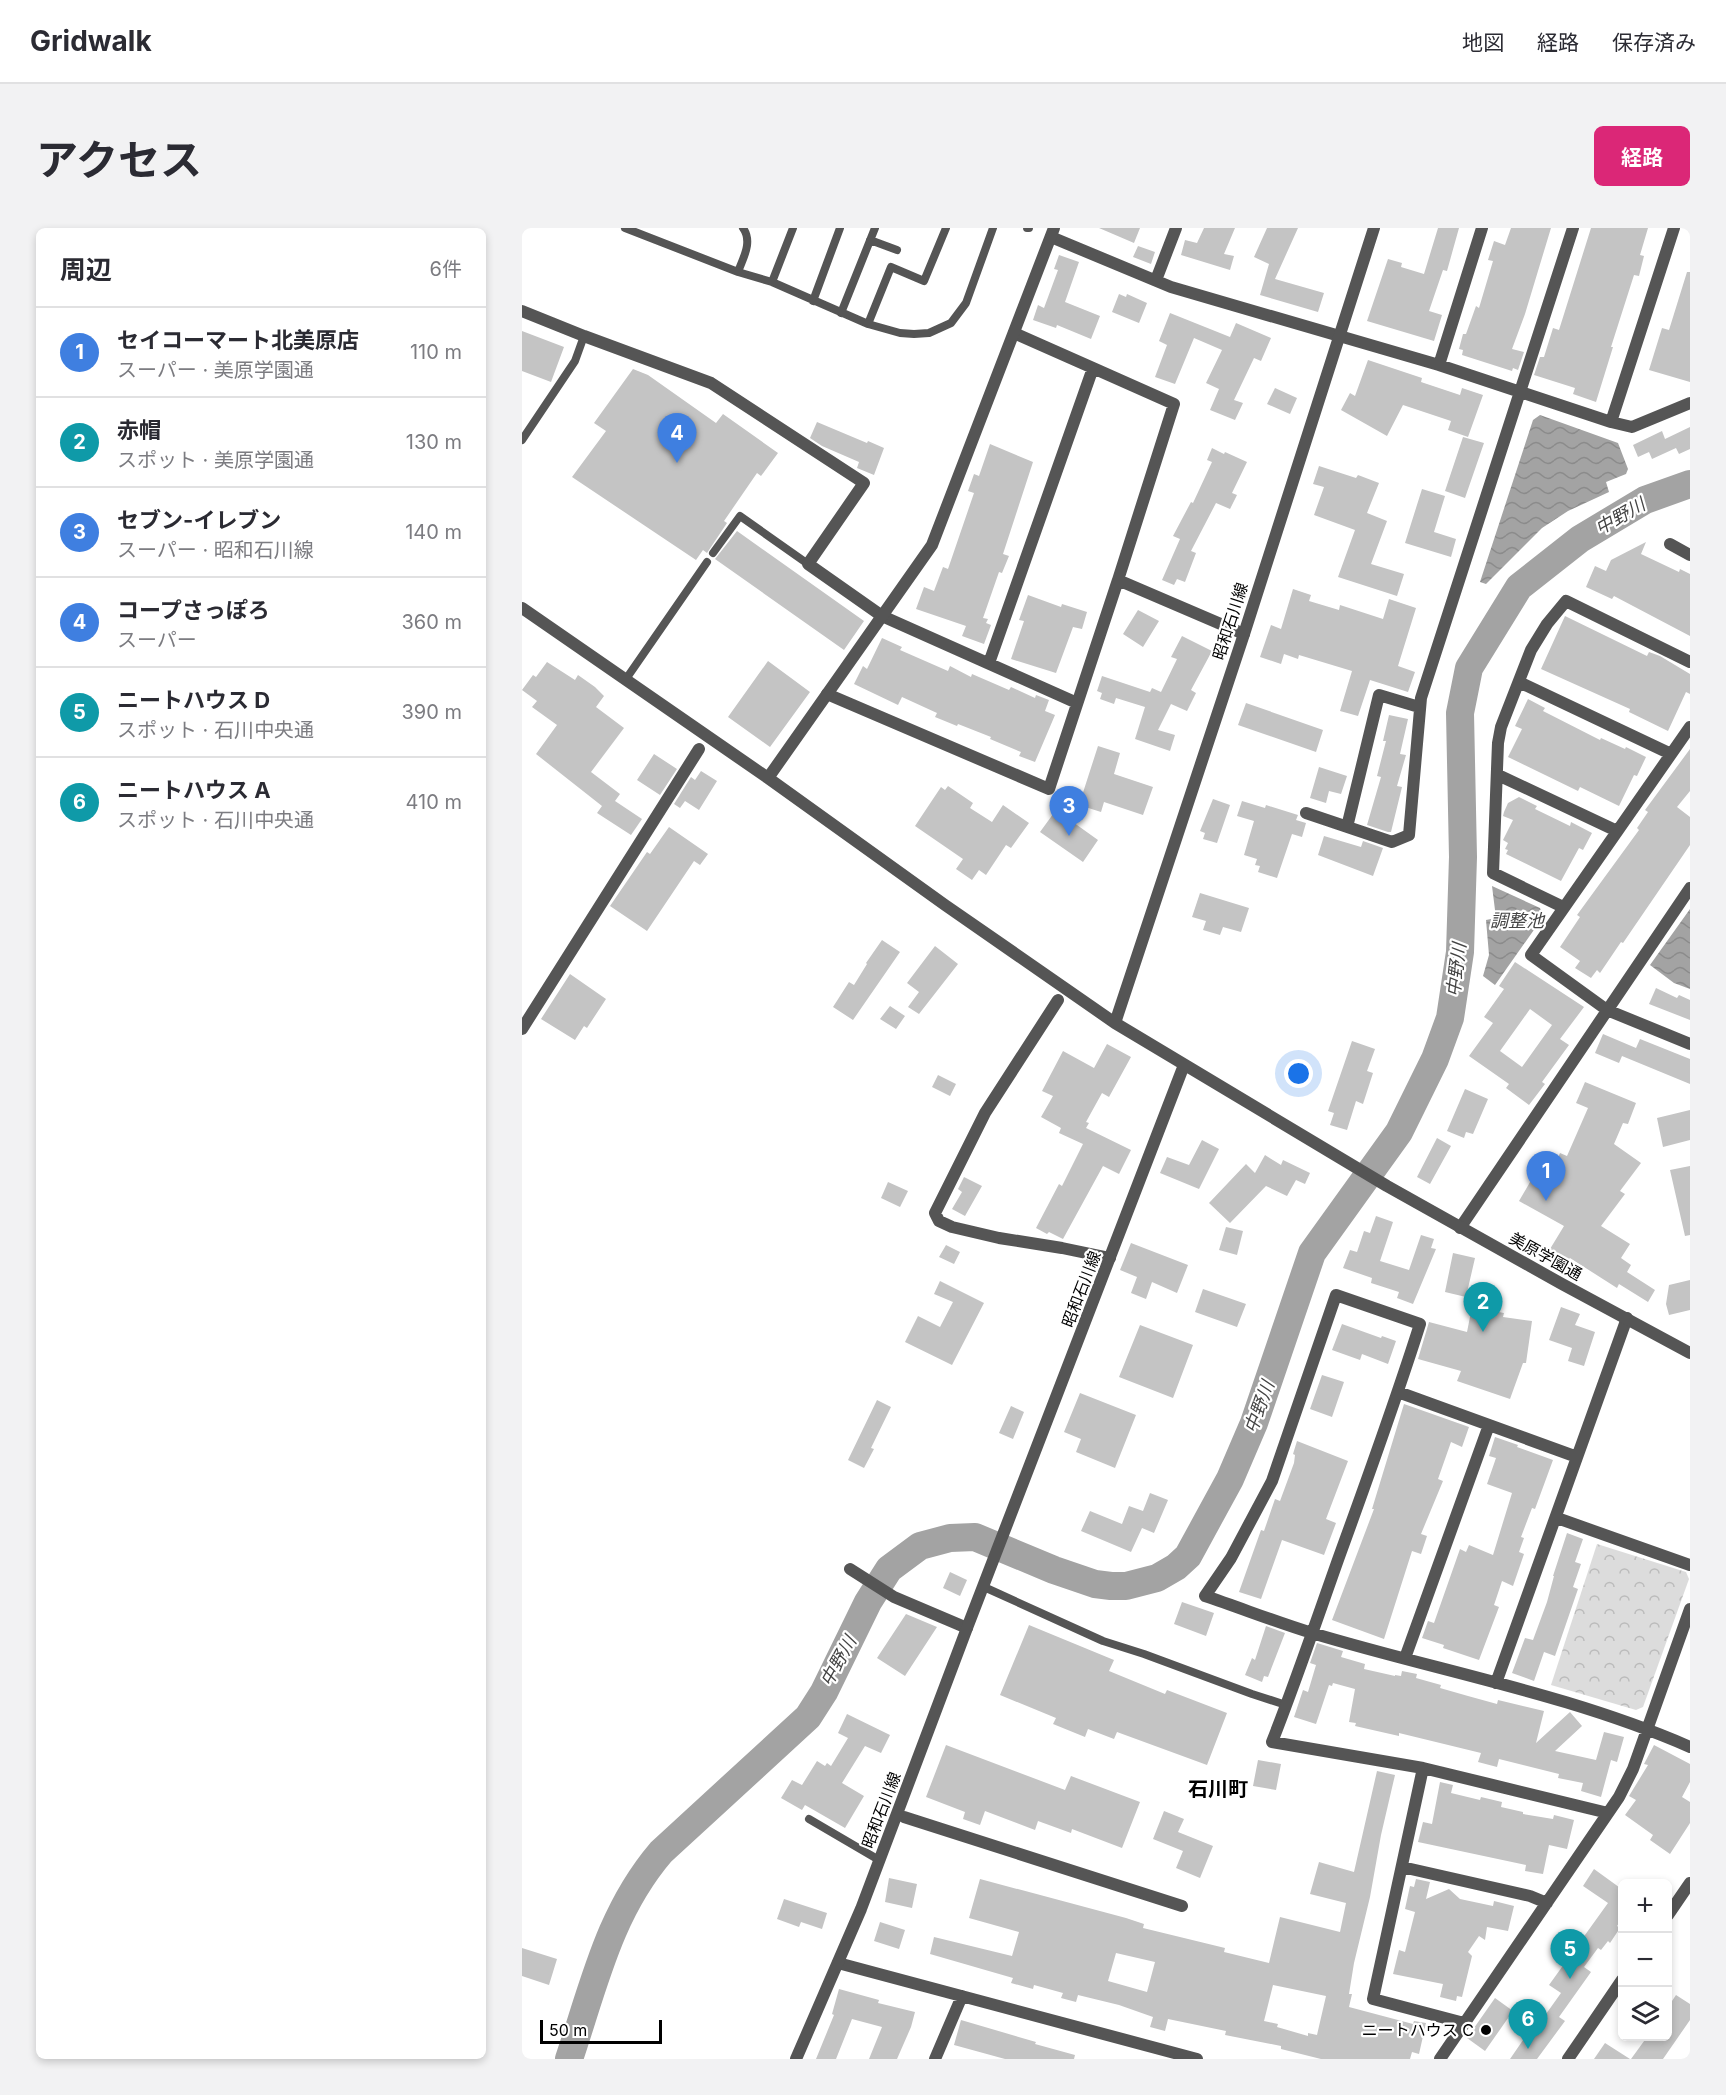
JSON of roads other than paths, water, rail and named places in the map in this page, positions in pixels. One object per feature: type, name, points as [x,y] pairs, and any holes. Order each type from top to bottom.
[{"type":"street","points":[[1156,280],[1176,228]]},
{"type":"street","name":"昭和石川線","points":[[1115,1023],[1244,634],[1374,228]]},
{"type":"street","points":[[1438,365],[1482,228]]},
{"type":"street","points":[[1305,813],[1392,842],[1409,835],[1419,707],[1573,228]]},
{"type":"street","points":[[1611,422],[1674,228]]},
{"type":"street","points":[[768,778],[932,545],[1053,233],[1156,280],[1193,294],[1438,365],[1611,422],[1632,427],[1690,403]]},
{"type":"street","points":[[522,311],[711,383],[864,483],[808,564],[882,616],[1077,703]]},
{"type":"street","points":[[827,694],[1049,789],[1174,404],[1014,333]]},
{"type":"street","points":[[989,663],[1093,369]]},
{"type":"street","points":[[1118,580],[1244,634]]},
{"type":"street","points":[[1563,907],[1493,873],[1498,743],[1519,682],[1537,641],[1547,624],[1566,601],[1690,662]]},
{"type":"street","points":[[522,608],[1115,1023],[1185,1065]]},
{"type":"street","points":[[1519,682],[1671,754]]},
{"type":"street","points":[[1347,827],[1379,695],[1419,707]]},
{"type":"street","points":[[1690,727],[1531,955],[1607,1010],[1690,1044]]},
{"type":"street","points":[[522,1029],[699,749]]},
{"type":"street","points":[[1498,775],[1617,831]]},
{"type":"street","points":[[1460,1227],[1690,888]]},
{"type":"street","points":[[1058,999],[985,1113],[935,1213],[939,1221],[952,1227],[1110,1258]]},
{"type":"street","name":"昭和石川線","points":[[796,2059],[838,1964],[879,1860],[1185,1065]]},
{"type":"street","name":"美原学園通","points":[[1185,1065],[1387,1186],[1690,1353]]},
{"type":"street","points":[[1608,1813],[1423,1768],[1272,1742],[1312,1633],[1398,1392],[1420,1324],[1336,1295],[1272,1481],[1231,1558],[1205,1596],[1312,1633],[1590,1709],[1648,1729],[1690,1747]]},
{"type":"street","points":[[1496,1683],[1627,1318]]},
{"type":"street","points":[[1398,1392],[1577,1457]]},
{"type":"street","points":[[1405,1658],[1489,1425]]},
{"type":"street","points":[[1557,1518],[1690,1565]]},
{"type":"street","points":[[850,1569],[894,1597],[967,1628]]},
{"type":"street","points":[[1440,2059],[1619,1797],[1633,1769],[1690,1609]]},
{"type":"street","points":[[1423,1768],[1373,1999],[1464,2024]]},
{"type":"street","points":[[904,1817],[1182,1906]]},
{"type":"street","points":[[1402,1867],[1530,1896],[1547,1903]]},
{"type":"street","points":[[1672,1909],[1690,1883]]},
{"type":"street","points":[[838,1964],[1197,2059]]},
{"type":"street","points":[[1568,2059],[1618,1987]]},
{"type":"street","points":[[935,2059],[962,1996]]},
{"type":"lane","points":[[738,272],[747,246],[747,234],[743,228]]},
{"type":"lane","points":[[772,282],[793,228]]},
{"type":"lane","points":[[813,302],[840,228]]},
{"type":"lane","points":[[841,313],[875,228]]},
{"type":"lane","points":[[868,324],[891,267],[924,281],[945,228]]},
{"type":"lane","points":[[630,229],[738,272],[772,282],[813,302],[868,324],[900,333],[914,334],[929,333],[951,323],[966,303],[993,228]]},
{"type":"lane","points":[[870,240],[897,250]]},
{"type":"lane","points":[[522,440],[575,361],[584,336]]},
{"type":"lane","points":[[713,553],[740,516],[808,564]]},
{"type":"lane","points":[[626,679],[707,561]]},
{"type":"lane","points":[[984,1587],[1103,1641],[1286,1705]]},
{"type":"lane","points":[[809,1820],[879,1860]]},
{"type":"water","points":[[1540,415],[1618,443],[1628,469],[1626,474],[1606,482],[1609,492],[1568,511],[1542,528],[1486,584],[1480,582],[1533,420]]},
{"type":"water","name":"調整池","points":[[1492,886],[1540,908],[1543,917],[1495,985],[1483,976],[1489,955],[1486,920],[1496,918]]},
{"type":"water","points":[[1690,909],[1690,989],[1674,983],[1650,965]]},
{"type":"waterway","name":"中野川","points":[[569,2059],[605,1951],[628,1900],[643,1875],[661,1852],[808,1717],[824,1692],[868,1602],[889,1569],[920,1546],[950,1538],[975,1537],[1054,1570],[1095,1584],[1111,1586],[1126,1586],[1157,1578],[1176,1567],[1188,1556],[1230,1479],[1254,1423],[1312,1253],[1399,1132],[1435,1059],[1450,1018],[1460,952],[1463,857],[1460,713],[1469,668],[1519,587],[1580,539],[1645,500],[1690,484]]},
{"type":"place","name":"コープさっぽろ","points":[[677,463]]},
{"type":"place","name":"セブン-イレブン","points":[[1069,836]]},
{"type":"place","name":"セイコーマート北美原店","points":[[1546,1201]]},
{"type":"place","name":"赤帽","points":[[1483,1332]]},
{"type":"place","name":"ニートハウス D","points":[[1570,1979]]},
{"type":"place","name":"ニートハウス C","points":[[1486,2030]]},
{"type":"place","name":"ニートハウス A","points":[[1528,2049]]},
{"type":"district","name":"石川町","points":[[1218,1789]]}]
